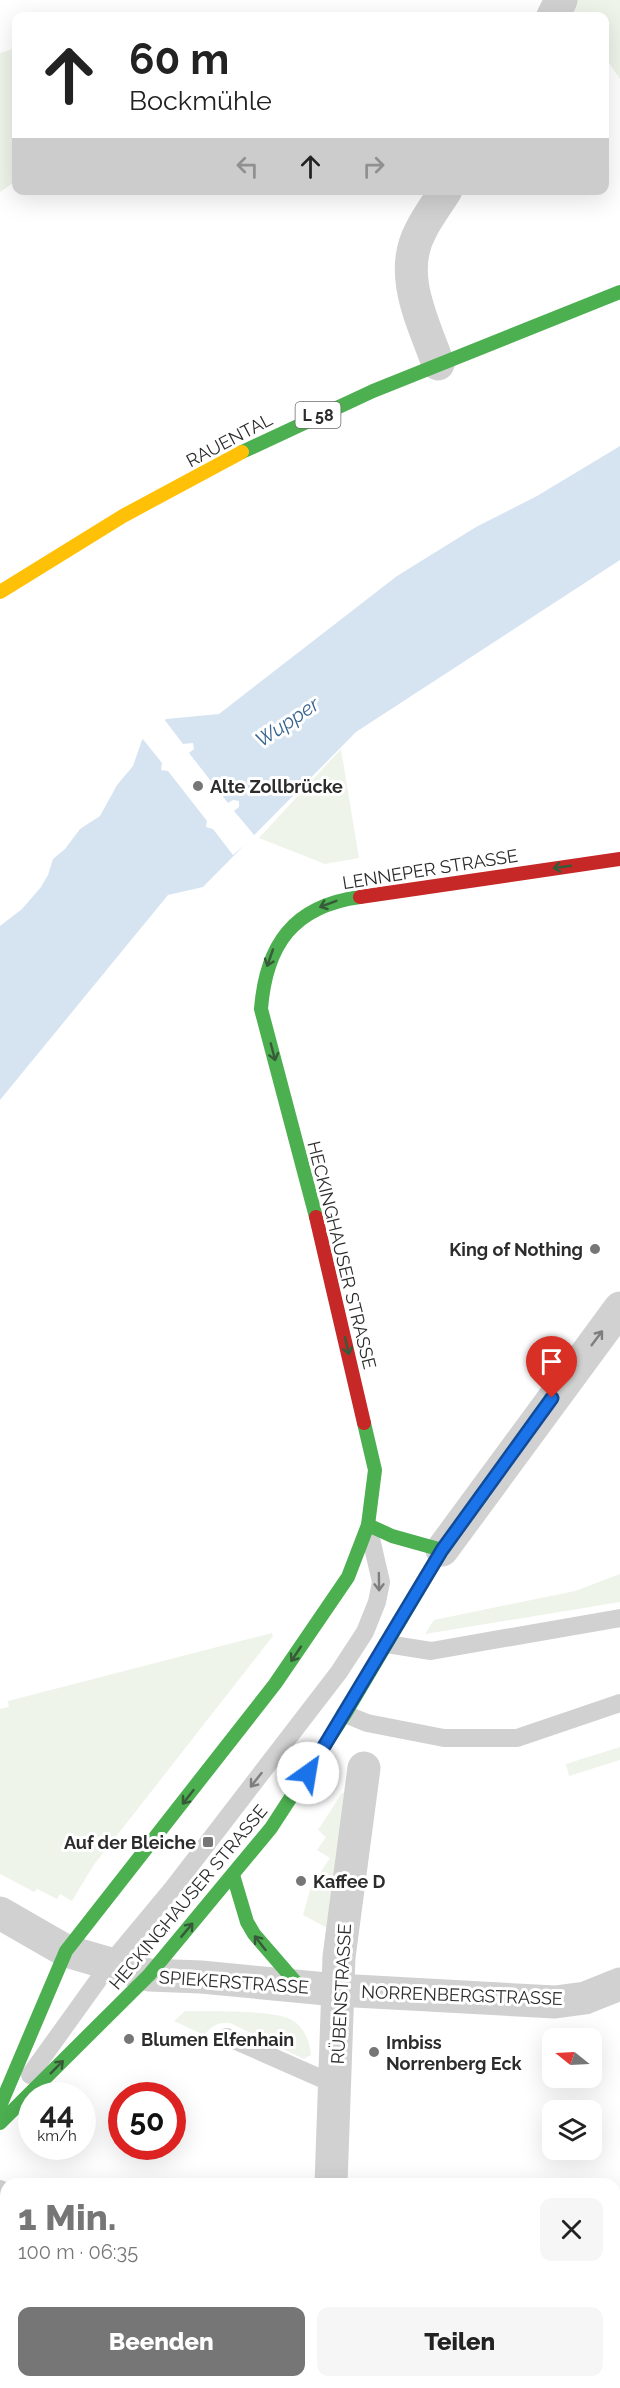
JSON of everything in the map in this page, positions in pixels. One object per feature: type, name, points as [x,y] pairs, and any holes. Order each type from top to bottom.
[{"type":"main road","name":"RAUENTAL","points":[[0,592],[79,542],[241,452],[337,406],[620,292]]},
{"type":"main road","name":"LENNEPER STRASSE","points":[[262,995],[267,965],[281,937],[311,912],[328,903],[620,859]]},
{"type":"main road","name":"HECKINGHAUSER STRASSE","points":[[0,2106],[66,1951],[275,1684],[348,1577],[368,1525],[375,1470],[319,1228],[261,1009],[262,995]]},
{"type":"main road","points":[[368,1525],[392,1536],[442,1550]]},
{"type":"main road","name":"HECKINGHAUSER STRASSE","points":[[0,2123],[149,1975],[284,1812],[442,1550]]},
{"type":"main road","points":[[233,1875],[247,1922],[254,1934],[299,1986]]},
{"type":"street","points":[[438,364],[409,278],[411,260],[420,231],[443,195]]},
{"type":"street","points":[[442,1550],[620,1308]]},
{"type":"street","name":"RÜBENSTRASSE","points":[[331,2178],[336,2085],[337,1990],[364,1768]]},
{"type":"street","name":"SPIEKERSTRASSE","points":[[0,1913],[66,1951],[149,1975],[337,1990]]},
{"type":"street","name":"NORRENBERGSTRASSE","points":[[337,1990],[555,2002],[585,1998],[620,1984]]},
{"type":"lane","points":[[0,2118],[109,1965],[173,1888],[332,1682],[365,1632],[377,1602],[381,1582],[368,1525]]},
{"type":"lane","points":[[387,1644],[431,1651],[620,1618]]},
{"type":"lane","points":[[345,1714],[366,1723],[444,1738],[517,1738],[620,1703]]},
{"type":"lane","points":[[227,2037],[336,2085]]},
{"type":"shaded area","points":[[575,0],[620,0],[620,79],[609,63],[609,12],[571,12]]},
{"type":"shaded area","points":[[12,49],[12,184],[0,192],[0,53]]},
{"type":"shaded area","points":[[341,749],[359,858],[325,864],[259,838]]},
{"type":"shaded area","points":[[620,1574],[620,1602],[425,1634],[434,1620],[575,1591]]},
{"type":"shaded area","points":[[272,1633],[273,1636],[93,1866],[72,1901],[60,1894],[57,1899],[37,1889],[34,1892],[0,1874],[0,1709],[9,1707],[8,1701]]},
{"type":"shaded area","points":[[620,1747],[620,1760],[569,1776],[566,1764]]},
{"type":"shaded area","points":[[348,1792],[329,1929],[303,1915],[311,1887],[330,1858],[317,1850],[326,1837],[318,1830],[342,1793]]},
{"type":"shaded area","points":[[185,2011],[225,2011],[283,2016],[292,2020],[303,2030],[311,2055],[304,2059],[230,2023],[216,2025],[204,2035],[174,2021]]},
{"type":"water","name":"Wupper","points":[[620,446],[620,560],[356,732],[203,887],[168,895],[0,1100],[0,926],[22,909],[41,887],[53,859],[65,849],[80,829],[100,816],[117,785],[133,766],[142,740],[166,719],[219,714],[397,576],[476,527],[537,496]]},
{"type":"pier","name":"Alte Zollbrücke","points":[[164,719],[183,744],[193,743],[194,749],[189,753],[228,803],[233,800],[239,801],[239,807],[234,811],[255,836],[233,855],[213,829],[206,827],[207,821],[168,771],[161,770],[162,763],[142,738]]},
{"type":"traffic: fast","points":[[242,452],[373,391],[620,292]]},
{"type":"traffic: fast","points":[[316,1217],[261,1009],[264,986],[269,966],[287,932],[317,909],[360,897]]},
{"type":"traffic: fast","points":[[0,2106],[66,1951],[275,1684],[348,1577],[368,1525],[375,1470],[364,1423]]},
{"type":"traffic: fast","points":[[0,2123],[149,1975],[271,1828],[345,1714],[442,1550],[392,1536],[368,1525]]},
{"type":"traffic: fast","points":[[233,1875],[247,1922],[254,1934],[299,1986]]},
{"type":"traffic: slow","points":[[0,592],[123,516],[242,452]]},
{"type":"traffic: jam","points":[[360,897],[620,859]]},
{"type":"traffic: jam","points":[[316,1217],[364,1423]]},
{"type":"place","name":"Alte Zollbrücke","points":[[198,786]]},
{"type":"place","name":"King of Nothing","points":[[595,1249]]},
{"type":"place","name":"Auf der Bleiche","points":[[208,1842]]},
{"type":"place","name":"Kaffee D","points":[[301,1881]]},
{"type":"place","name":"Blumen Elfenhain","points":[[129,2039]]},
{"type":"place","name":"Imbiss Norrenberg Eck","points":[[374,2052]]},
{"type":"route","points":[[308,1773],[442,1550],[552,1398]]}]
